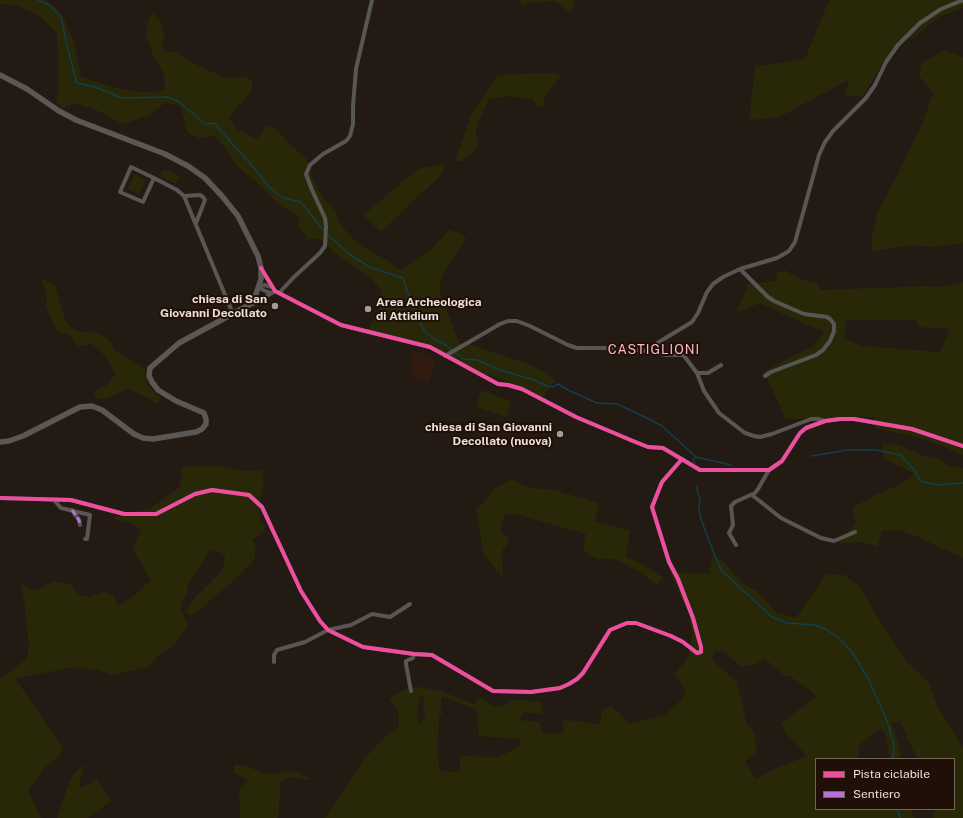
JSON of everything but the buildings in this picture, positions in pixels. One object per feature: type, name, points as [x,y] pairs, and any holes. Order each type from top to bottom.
[{"type":"main road","points":[[0,75],[27,89],[59,111],[76,120],[165,154],[188,166],[205,178],[238,216],[254,246],[261,268],[259,287],[255,297],[249,305],[179,343],[150,368],[152,382],[158,390],[176,401],[204,414],[206,424],[202,429],[196,432],[153,439],[143,438],[134,434],[102,410],[92,406],[80,407],[23,436],[9,441],[0,442]]},
{"type":"street","points":[[249,305],[256,303],[294,277],[320,253],[325,246],[325,218],[306,174],[310,165],[314,161],[346,141],[350,136],[353,124],[356,69],[372,0]]},
{"type":"street","points":[[646,351],[692,322],[698,313],[707,292],[713,284],[723,277],[740,269],[778,258],[789,251],[794,242],[819,155],[833,131],[866,98],[875,85],[886,62],[898,45],[920,23],[941,9],[963,0]]},
{"type":"street","points":[[154,178],[142,202],[120,192],[131,167],[154,178],[177,190],[184,196],[233,314]]},
{"type":"street","points":[[184,196],[200,195],[205,200],[196,224]]},
{"type":"street","points":[[261,268],[274,291]]},
{"type":"street","points":[[740,269],[774,301],[804,314],[827,317],[834,324],[834,331],[830,341],[823,350],[816,355],[771,372],[765,376]]},
{"type":"street","points":[[259,287],[263,290],[274,291],[341,325],[430,347],[498,384],[522,389],[576,417],[648,447],[663,448],[700,470],[769,470]]},
{"type":"street","points":[[447,355],[500,324],[517,321],[577,348],[610,348],[646,351],[666,355],[683,355],[697,373],[704,391],[719,413],[745,433],[754,436],[760,437],[772,434],[811,419],[825,421]]},
{"type":"street","points":[[697,373],[708,372],[721,365]]},
{"type":"street","points":[[736,545],[729,533],[733,525],[731,506],[735,502],[752,494],[758,489],[769,470],[782,461],[800,432],[806,428],[825,421],[854,419],[912,429],[963,446]]},
{"type":"street","points":[[0,498],[71,500],[124,514],[156,514],[195,494],[212,490],[249,495],[262,507],[301,591],[320,621],[328,630],[363,647],[432,656],[493,691],[531,692],[560,688],[577,679],[584,673],[610,630],[627,623],[636,623],[671,636],[699,653],[702,648],[693,618],[680,582],[669,562],[652,507],[662,482],[682,460]]},
{"type":"street","points":[[752,494],[781,518],[821,538],[834,541],[855,532]]},
{"type":"street","points":[[54,500],[62,508],[90,515],[87,539],[85,539]]},
{"type":"street","points":[[72,510],[79,520],[80,525]]},
{"type":"street","points":[[274,662],[274,655],[277,650],[305,642],[328,630],[351,625],[372,614],[390,617],[410,604]]},
{"type":"street","points":[[411,691],[406,661],[414,658],[414,654]]},
{"type":"shaded area","points":[[0,0],[45,0],[53,5],[65,21],[73,40],[81,77],[120,89],[144,93],[165,90],[164,75],[153,55],[146,36],[148,22],[152,12],[160,20],[165,37],[161,46],[165,53],[175,51],[186,59],[209,71],[230,79],[246,76],[252,81],[252,90],[229,117],[236,129],[257,139],[267,126],[275,128],[292,147],[306,158],[312,177],[323,198],[336,211],[339,221],[348,234],[360,245],[390,262],[401,271],[428,252],[449,230],[462,234],[466,239],[442,277],[439,290],[459,343],[469,344],[529,364],[544,372],[555,381],[543,397],[525,388],[480,372],[429,349],[378,335],[366,334],[380,307],[381,290],[371,278],[334,253],[322,239],[308,239],[298,225],[300,217],[280,205],[235,163],[219,140],[213,136],[199,138],[187,132],[181,107],[166,102],[149,115],[123,124],[96,110],[75,103],[63,108],[56,103],[59,86],[57,33],[41,17],[16,5],[0,4]]},
{"type":"shaded area","points":[[521,0],[575,0],[572,10],[568,11],[555,1],[521,4]]},
{"type":"shaded area","points":[[829,0],[963,0],[963,8],[939,17],[912,38],[900,40],[887,57],[862,97],[845,95],[849,80],[779,117],[749,120],[755,67],[805,59]]},
{"type":"shaded area","points":[[944,51],[963,57],[963,243],[932,247],[910,245],[871,252],[872,237],[877,213],[922,124],[933,93],[919,76],[922,62]]},
{"type":"shaded area","points":[[542,73],[562,74],[543,100],[546,107],[538,107],[533,99],[507,96],[489,99],[478,123],[476,134],[479,147],[462,161],[455,161],[471,115],[498,75]]},
{"type":"shaded area","points":[[443,164],[443,173],[381,232],[363,215],[418,169]]},
{"type":"shaded area","points":[[163,169],[180,176],[175,184],[160,176]]},
{"type":"shaded area","points":[[135,174],[146,180],[139,194],[128,189]]},
{"type":"shaded area","points":[[785,270],[806,281],[817,283],[821,290],[930,286],[939,287],[963,282],[963,455],[922,438],[875,428],[874,417],[786,419],[764,372],[792,356],[813,347],[824,332],[760,303],[737,312],[748,284],[778,281],[776,273]],"holes":[[[847,320],[916,320],[918,327],[950,329],[940,352],[860,346],[844,338]]]},
{"type":"shaded area","points":[[42,279],[55,285],[65,320],[75,331],[97,333],[106,338],[112,344],[115,351],[145,368],[145,375],[148,385],[161,398],[157,404],[147,397],[127,389],[107,398],[98,399],[94,395],[95,391],[106,386],[116,374],[104,355],[92,344],[78,346],[70,336],[56,330],[46,306],[47,297]]},
{"type":"shaded area","points":[[412,351],[422,353],[436,360],[429,384],[412,375]]},
{"type":"shaded area","points":[[481,390],[511,401],[506,417],[476,407]]},
{"type":"shaded area","points":[[883,444],[899,445],[921,455],[937,459],[950,466],[963,468],[963,558],[900,530],[882,531],[877,547],[863,542],[840,543],[856,522],[852,508],[875,495],[901,484],[913,476],[913,473],[883,459]]},
{"type":"shaded area","points":[[217,466],[240,471],[262,470],[264,482],[260,497],[260,524],[263,523],[265,527],[263,532],[252,540],[256,546],[254,560],[242,573],[203,607],[190,616],[186,611],[194,599],[223,570],[225,555],[215,550],[208,552],[198,570],[187,585],[188,592],[181,601],[181,611],[186,620],[187,627],[172,647],[162,652],[148,667],[112,675],[98,670],[77,667],[15,678],[63,749],[58,757],[46,766],[28,790],[41,818],[0,818],[0,679],[27,659],[29,645],[24,599],[20,583],[36,591],[53,581],[71,585],[79,595],[89,597],[104,592],[114,595],[118,606],[131,598],[151,580],[132,549],[141,530],[132,524],[111,518],[151,508],[180,487],[182,467]]},
{"type":"shaded area","points":[[511,479],[530,488],[554,490],[598,503],[595,521],[630,531],[626,557],[638,562],[664,578],[657,585],[624,563],[614,559],[598,559],[590,556],[583,550],[586,534],[516,514],[505,515],[502,522],[501,533],[507,536],[509,542],[502,551],[503,577],[484,555],[476,508],[482,505],[494,489]]},
{"type":"shaded area","points":[[713,554],[728,566],[742,583],[758,592],[777,613],[796,618],[826,574],[844,575],[860,587],[891,639],[907,662],[929,682],[937,705],[963,748],[963,818],[934,818],[934,810],[955,810],[955,758],[917,758],[900,721],[892,723],[901,753],[900,758],[890,758],[885,733],[880,729],[859,745],[859,758],[815,758],[815,810],[911,810],[915,818],[325,818],[364,759],[383,739],[399,726],[398,709],[389,699],[406,689],[420,687],[443,692],[474,704],[480,697],[494,707],[505,705],[511,699],[540,702],[543,714],[523,712],[519,720],[539,722],[544,734],[564,733],[563,720],[600,725],[602,710],[611,705],[629,724],[665,715],[686,693],[675,674],[689,656],[692,634],[690,617],[670,572],[709,574]],"holes":[[[715,652],[724,652],[740,666],[754,665],[765,659],[785,676],[789,676],[805,686],[817,697],[781,723],[786,733],[807,756],[777,768],[756,779],[745,761],[757,752],[754,731],[747,725],[737,681],[719,667],[712,658]],[[420,696],[425,697],[423,708],[426,717],[418,724],[417,711]],[[442,696],[477,710],[479,736],[520,739],[521,746],[499,757],[461,756],[459,772],[439,771],[439,717],[442,713],[440,708]]]},
{"type":"shaded area","points":[[85,764],[79,783],[80,788],[97,779],[111,801],[88,818],[57,818],[69,783],[74,774]]},
{"type":"shaded area","points":[[234,765],[246,766],[266,774],[290,771],[299,772],[309,779],[289,777],[281,782],[278,818],[240,818],[239,790],[248,780],[234,773]]},
{"type":"waterway","points":[[38,0],[49,5],[61,16],[77,83],[95,87],[122,98],[167,97],[179,102],[205,124],[214,123],[256,170],[268,186],[283,198],[301,202],[324,231]]},
{"type":"waterway","points":[[327,234],[350,255],[370,267],[403,278],[408,294],[424,331],[446,345],[463,359],[477,360],[500,370],[534,380],[547,386],[553,387],[558,384],[597,403],[617,404],[662,426],[696,457],[731,465]]},
{"type":"waterway","points":[[812,456],[847,450],[876,450],[901,455],[915,471],[920,481],[939,485],[963,483]]},
{"type":"waterway","points":[[695,463],[693,460],[696,457]]},
{"type":"waterway","points":[[697,486],[697,491],[700,498],[699,509],[701,519],[721,570],[772,617],[787,623],[815,625],[827,630],[839,638],[852,652],[868,678],[887,721],[894,745],[893,758]]},
{"type":"waterway","points":[[897,810],[900,818]]},
{"type":"marked path","points":[[72,510],[79,520],[80,525]]},
{"type":"cycle path","points":[[261,268],[275,291],[341,325],[430,347],[498,384],[522,389],[576,417],[648,447],[663,448],[700,470],[769,470],[782,461],[800,433],[806,428],[825,421],[840,419],[854,419],[912,429],[963,446]]},
{"type":"cycle path","points":[[0,498],[71,500],[124,514],[156,514],[195,494],[212,490],[249,495],[262,507],[301,591],[320,621],[328,630],[363,647],[432,655],[493,691],[531,692],[560,688],[577,679],[583,673],[610,630],[627,623],[636,623],[671,636],[683,642],[697,653],[701,652],[693,618],[678,579],[669,562],[652,507],[662,482],[682,459]]},
{"type":"place","name":"chiesa di San Giovanni Decollato","points":[[275,306]]},
{"type":"place","name":"Area Archeologica di Attidium","points":[[368,309]]},
{"type":"place","name":"chiesa di San Giovanni Decollato (nuova)","points":[[560,434]]},
{"type":"district","name":"CASTIGLIONI","points":[[654,350]]}]
